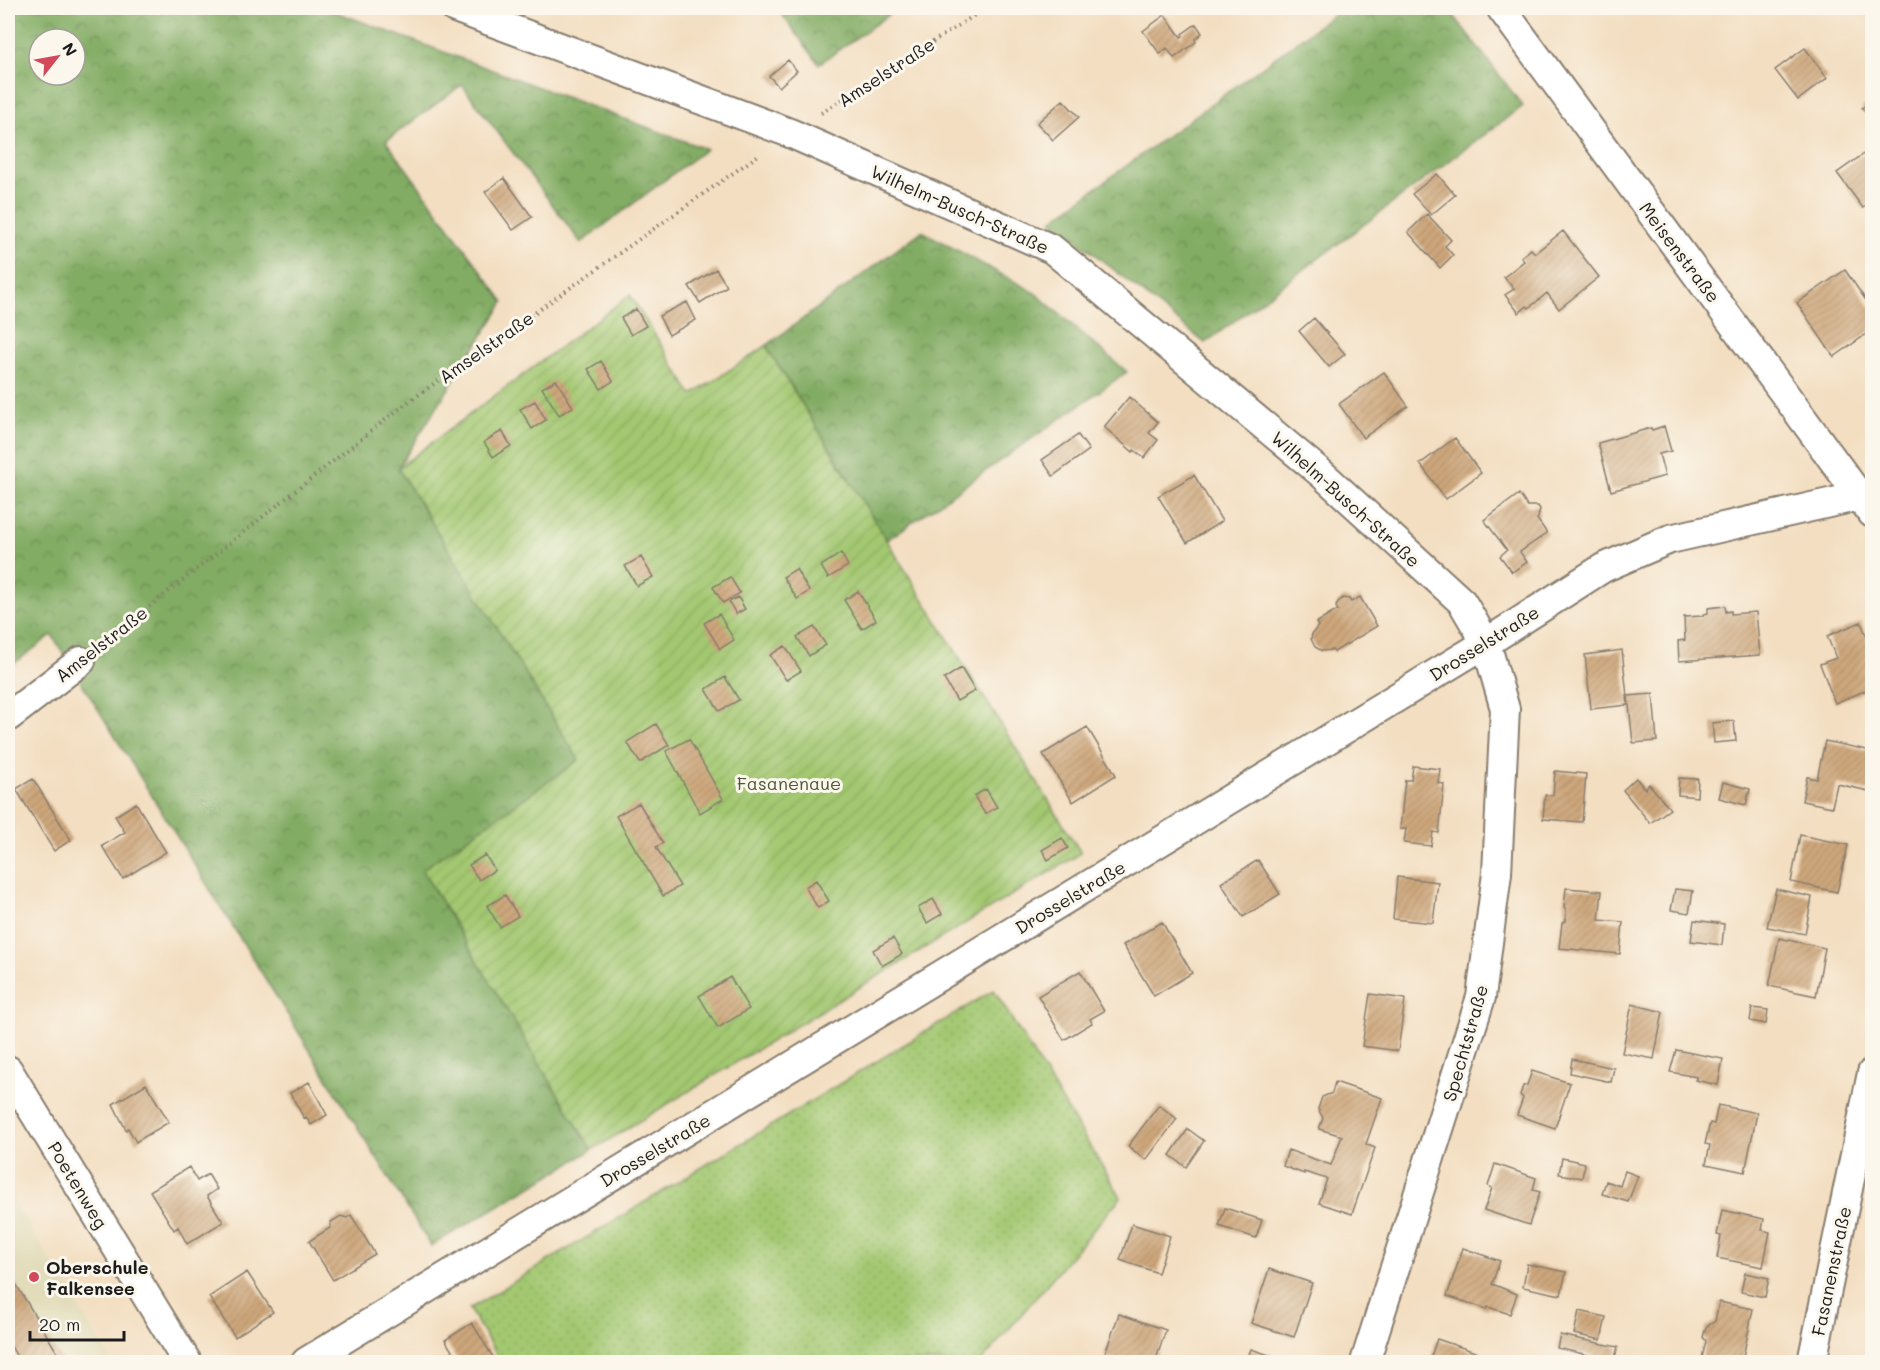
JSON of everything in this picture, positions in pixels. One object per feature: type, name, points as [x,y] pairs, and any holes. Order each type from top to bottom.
[{"type":"street","name":"Wilhelm-Busch-Straße","points":[[455,8],[790,133],[1052,249],[1322,474],[1462,602],[1486,643]]},
{"type":"street","name":"Meisenstraße","points":[[1501,8],[1866,504]]},
{"type":"street","name":"Drosselstraße","points":[[306,1362],[1486,643],[1603,568],[1670,539],[1866,504]]},
{"type":"street","name":"Spechtstraße","points":[[1365,1362],[1481,997],[1497,873],[1505,709],[1486,643]]},
{"type":"street","name":"Amselstraße","points":[[8,717],[81,661]]},
{"type":"street","name":"Poetenweg","points":[[8,1070],[187,1362]]},
{"type":"street","name":"Fasanenstraße","points":[[1812,1362],[1872,1073]]},
{"type":"path","name":"Amselstraße","points":[[81,661],[404,405],[790,133],[986,8]]},
{"type":"shaded area","name":"Oberschule Falkensee","points":[[8,1191],[112,1362],[8,1362]]},
{"type":"green space","points":[[8,8],[325,8],[706,149],[581,243],[462,85],[386,141],[504,302],[398,468],[579,760],[422,870],[592,1150],[431,1246],[52,635],[8,668]]},
{"type":"green space","points":[[777,8],[898,8],[819,64]]},
{"type":"green space","points":[[1343,8],[1448,8],[1523,106],[1205,343],[1052,220]]},
{"type":"green space","points":[[922,231],[1034,292],[1127,372],[887,540],[766,346]]},
{"type":"green space","name":"Fasanenaue","points":[[630,295],[692,395],[766,346],[1081,853],[592,1150],[422,870],[579,760],[398,468]]},
{"type":"green space","points":[[994,990],[1121,1197],[981,1362],[501,1362],[469,1309]]},
{"type":"building","points":[[1165,15],[1181,37],[1196,24],[1202,33],[1195,39],[1196,42],[1174,58],[1167,48],[1160,54],[1143,31]]},
{"type":"building","points":[[1805,48],[1827,78],[1798,100],[1775,70]]},
{"type":"building","points":[[788,60],[797,71],[779,87],[769,76]]},
{"type":"building","points":[[1063,100],[1079,117],[1053,140],[1037,123]]},
{"type":"building","points":[[1872,100],[1872,121],[1862,108]]},
{"type":"building","points":[[1872,148],[1872,201],[1863,208],[1837,173]]},
{"type":"building","points":[[1437,174],[1455,195],[1431,215],[1412,194]]},
{"type":"building","points":[[504,178],[532,217],[513,230],[485,192]]},
{"type":"building","points":[[1427,214],[1451,240],[1445,246],[1453,255],[1440,268],[1408,232]]},
{"type":"building","points":[[1563,231],[1599,277],[1559,309],[1547,293],[1519,313],[1505,295],[1514,289],[1504,277],[1524,261],[1521,257],[1531,249],[1535,253]]},
{"type":"building","points":[[716,269],[727,286],[700,303],[689,286]]},
{"type":"building","points":[[1845,270],[1872,309],[1872,330],[1834,357],[1797,303]]},
{"type":"building","points":[[687,302],[696,320],[669,335],[659,316]]},
{"type":"building","points":[[636,309],[646,326],[631,335],[621,318]]},
{"type":"building","points":[[1314,318],[1345,354],[1329,367],[1299,331]]},
{"type":"building","points":[[601,361],[613,381],[601,389],[588,369]]},
{"type":"building","points":[[1384,372],[1408,406],[1363,438],[1339,404]]},
{"type":"building","points":[[556,380],[573,407],[559,415],[542,388]]},
{"type":"building","points":[[1129,397],[1158,422],[1149,433],[1158,440],[1144,458],[1134,450],[1133,452],[1104,427]]},
{"type":"building","points":[[535,401],[546,420],[532,429],[520,409]]},
{"type":"building","points":[[1664,426],[1671,451],[1659,454],[1665,476],[1611,491],[1598,443]]},
{"type":"building","points":[[502,431],[511,446],[493,457],[484,442]]},
{"type":"building","points":[[1078,435],[1089,450],[1053,476],[1042,460]]},
{"type":"building","points":[[1455,438],[1481,473],[1446,499],[1420,464]]},
{"type":"building","points":[[1194,475],[1222,521],[1187,543],[1158,496]]},
{"type":"building","points":[[1519,494],[1527,506],[1538,506],[1540,509],[1537,519],[1547,533],[1520,552],[1527,562],[1512,572],[1500,556],[1507,550],[1484,520]]},
{"type":"building","points":[[841,553],[848,566],[828,578],[821,566]]},
{"type":"building","points":[[641,557],[653,577],[637,586],[625,566]]},
{"type":"building","points":[[796,569],[809,591],[797,599],[783,577]]},
{"type":"building","points":[[730,577],[740,593],[723,603],[713,587]]},
{"type":"building","points":[[858,591],[876,620],[862,629],[844,600]]},
{"type":"building","points":[[738,597],[745,609],[736,614],[729,602]]},
{"type":"building","points":[[1360,597],[1377,626],[1334,652],[1332,650],[1322,651],[1315,647],[1311,639],[1318,626],[1316,623],[1338,610],[1336,607],[1338,602],[1343,598],[1351,602]]},
{"type":"building","points":[[1725,606],[1726,612],[1731,611],[1731,614],[1756,612],[1760,655],[1679,661],[1678,641],[1685,640],[1684,617],[1703,616],[1708,613],[1708,608]]},
{"type":"building","points":[[719,614],[734,640],[720,649],[704,623]]},
{"type":"building","points":[[1861,622],[1872,651],[1872,688],[1835,703],[1820,664],[1836,658],[1827,636]]},
{"type":"building","points":[[814,627],[826,645],[809,656],[797,637]]},
{"type":"building","points":[[785,646],[801,671],[786,680],[770,655]]},
{"type":"building","points":[[1622,650],[1628,705],[1591,709],[1585,655]]},
{"type":"building","points":[[961,668],[975,691],[957,701],[944,679]]},
{"type":"building","points":[[725,677],[739,700],[719,711],[706,689]]},
{"type":"building","points":[[1653,694],[1657,741],[1633,743],[1628,696]]},
{"type":"building","points":[[1734,721],[1736,741],[1714,743],[1712,723]]},
{"type":"building","points":[[656,724],[669,745],[640,763],[627,742]]},
{"type":"building","points":[[1087,727],[1116,775],[1073,802],[1043,754]]},
{"type":"building","points":[[689,739],[723,799],[700,813],[666,751]]},
{"type":"building","points":[[1825,741],[1872,751],[1869,791],[1837,784],[1832,807],[1802,801],[1807,777],[1817,779]]},
{"type":"building","points":[[1413,766],[1440,769],[1438,783],[1444,784],[1439,833],[1433,832],[1431,846],[1404,843],[1406,829],[1400,829],[1405,780],[1411,780]]},
{"type":"building","points":[[1555,771],[1586,774],[1582,822],[1543,819],[1545,795],[1553,795]]},
{"type":"building","points":[[1636,778],[1645,789],[1649,784],[1670,809],[1650,823],[1623,790]]},
{"type":"building","points":[[1679,778],[1698,779],[1697,797],[1678,795]]},
{"type":"building","points":[[33,779],[71,840],[54,851],[16,789]]},
{"type":"building","points":[[1723,782],[1750,789],[1746,805],[1719,798]]},
{"type":"building","points":[[986,789],[997,807],[985,814],[974,796]]},
{"type":"building","points":[[136,803],[166,852],[123,879],[102,846],[125,832],[115,816]]},
{"type":"building","points":[[639,803],[663,843],[656,847],[680,886],[663,896],[616,816]]},
{"type":"building","points":[[1800,835],[1848,845],[1837,892],[1791,882]]},
{"type":"building","points":[[1062,838],[1068,848],[1048,860],[1042,850]]},
{"type":"building","points":[[485,855],[495,870],[479,880],[469,865]]},
{"type":"building","points":[[1258,860],[1280,894],[1243,917],[1221,883]]},
{"type":"building","points":[[1397,877],[1438,882],[1433,923],[1393,919]]},
{"type":"building","points":[[816,880],[829,901],[818,908],[805,887]]},
{"type":"building","points":[[1566,888],[1602,891],[1599,920],[1623,922],[1620,954],[1559,948],[1562,923],[1565,921]]},
{"type":"building","points":[[1675,889],[1693,891],[1689,913],[1671,910]]},
{"type":"building","points":[[1776,889],[1812,897],[1805,934],[1767,927]]},
{"type":"building","points":[[505,895],[518,916],[500,927],[487,906]]},
{"type":"building","points":[[933,899],[942,914],[927,923],[918,908]]},
{"type":"building","points":[[1694,920],[1724,924],[1722,945],[1691,941]]},
{"type":"building","points":[[1162,922],[1192,973],[1154,996],[1123,945]]},
{"type":"building","points":[[893,938],[902,954],[882,966],[873,950]]},
{"type":"building","points":[[1779,938],[1825,948],[1816,996],[1769,986]]},
{"type":"building","points":[[1080,971],[1104,1011],[1090,1019],[1092,1023],[1064,1040],[1038,996]]},
{"type":"building","points":[[730,977],[749,1009],[718,1028],[699,996]]},
{"type":"building","points":[[1370,994],[1405,999],[1398,1051],[1362,1046]]},
{"type":"building","points":[[1632,1004],[1663,1012],[1654,1059],[1622,1053]]},
{"type":"building","points":[[1752,1008],[1768,1010],[1766,1024],[1750,1021]]},
{"type":"building","points":[[1676,1050],[1723,1059],[1718,1085],[1695,1080],[1697,1077],[1670,1072]]},
{"type":"building","points":[[1572,1059],[1614,1068],[1611,1082],[1570,1073]]},
{"type":"building","points":[[1532,1071],[1570,1083],[1555,1128],[1517,1115],[1523,1098],[1520,1095],[1523,1086],[1527,1085]]},
{"type":"building","points":[[309,1082],[327,1115],[311,1125],[306,1117],[304,1118],[290,1093]]},
{"type":"building","points":[[1335,1082],[1382,1098],[1366,1144],[1375,1148],[1352,1214],[1319,1203],[1327,1179],[1283,1166],[1288,1150],[1331,1165],[1342,1136],[1319,1129],[1323,1118],[1318,1109],[1322,1097],[1332,1093]]},
{"type":"building","points":[[146,1084],[169,1122],[136,1142],[128,1128],[126,1130],[113,1104]]},
{"type":"building","points":[[1159,1105],[1177,1119],[1146,1160],[1128,1146]]},
{"type":"building","points":[[1718,1105],[1757,1113],[1745,1172],[1706,1164],[1710,1145],[1705,1144],[1710,1123],[1714,1124]]},
{"type":"building","points":[[1188,1129],[1204,1141],[1186,1167],[1170,1155]]},
{"type":"building","points":[[1562,1158],[1585,1163],[1582,1178],[1559,1174]]},
{"type":"building","points":[[1495,1164],[1536,1178],[1533,1190],[1540,1192],[1529,1225],[1484,1210],[1492,1188],[1488,1186]]},
{"type":"building","points":[[189,1167],[197,1181],[208,1174],[217,1189],[207,1196],[223,1222],[187,1244],[178,1227],[174,1230],[150,1191]]},
{"type":"building","points":[[1625,1171],[1638,1176],[1628,1202],[1602,1194],[1606,1181],[1620,1186]]},
{"type":"building","points":[[1225,1208],[1262,1220],[1256,1238],[1219,1226]]},
{"type":"building","points":[[1722,1210],[1764,1219],[1762,1230],[1770,1232],[1763,1267],[1717,1258],[1721,1236],[1717,1235]]},
{"type":"building","points":[[351,1215],[375,1254],[333,1280],[309,1241],[330,1228],[331,1222],[341,1216],[347,1218]]},
{"type":"building","points":[[1132,1224],[1170,1236],[1158,1273],[1120,1260]]},
{"type":"building","points":[[1463,1248],[1500,1261],[1492,1284],[1517,1294],[1510,1314],[1447,1296]]},
{"type":"building","points":[[1527,1264],[1566,1272],[1561,1295],[1523,1287]]},
{"type":"building","points":[[1269,1269],[1312,1283],[1294,1337],[1251,1323]]},
{"type":"building","points":[[8,1271],[63,1362],[20,1362],[8,1341]]},
{"type":"building","points":[[247,1272],[273,1312],[235,1337],[209,1297]]},
{"type":"building","points":[[1745,1273],[1769,1278],[1765,1297],[1741,1292]]},
{"type":"building","points":[[1719,1302],[1753,1309],[1742,1362],[1701,1362],[1706,1341],[1703,1337],[1706,1327],[1715,1321]]},
{"type":"building","points":[[1579,1311],[1606,1317],[1601,1340],[1574,1334]]},
{"type":"building","points":[[1119,1314],[1166,1330],[1155,1362],[1124,1362],[1104,1356]]},
{"type":"building","points":[[472,1323],[496,1362],[459,1362],[445,1340]]},
{"type":"building","points":[[1560,1335],[1618,1347],[1614,1361],[1557,1348]]},
{"type":"building","points":[[1437,1339],[1478,1353],[1475,1362],[1429,1362]]},
{"type":"building","points":[[1251,1349],[1290,1362],[1246,1362]]},
{"type":"place","name":"Oberschule Falkensee","points":[[34,1277]]}]
